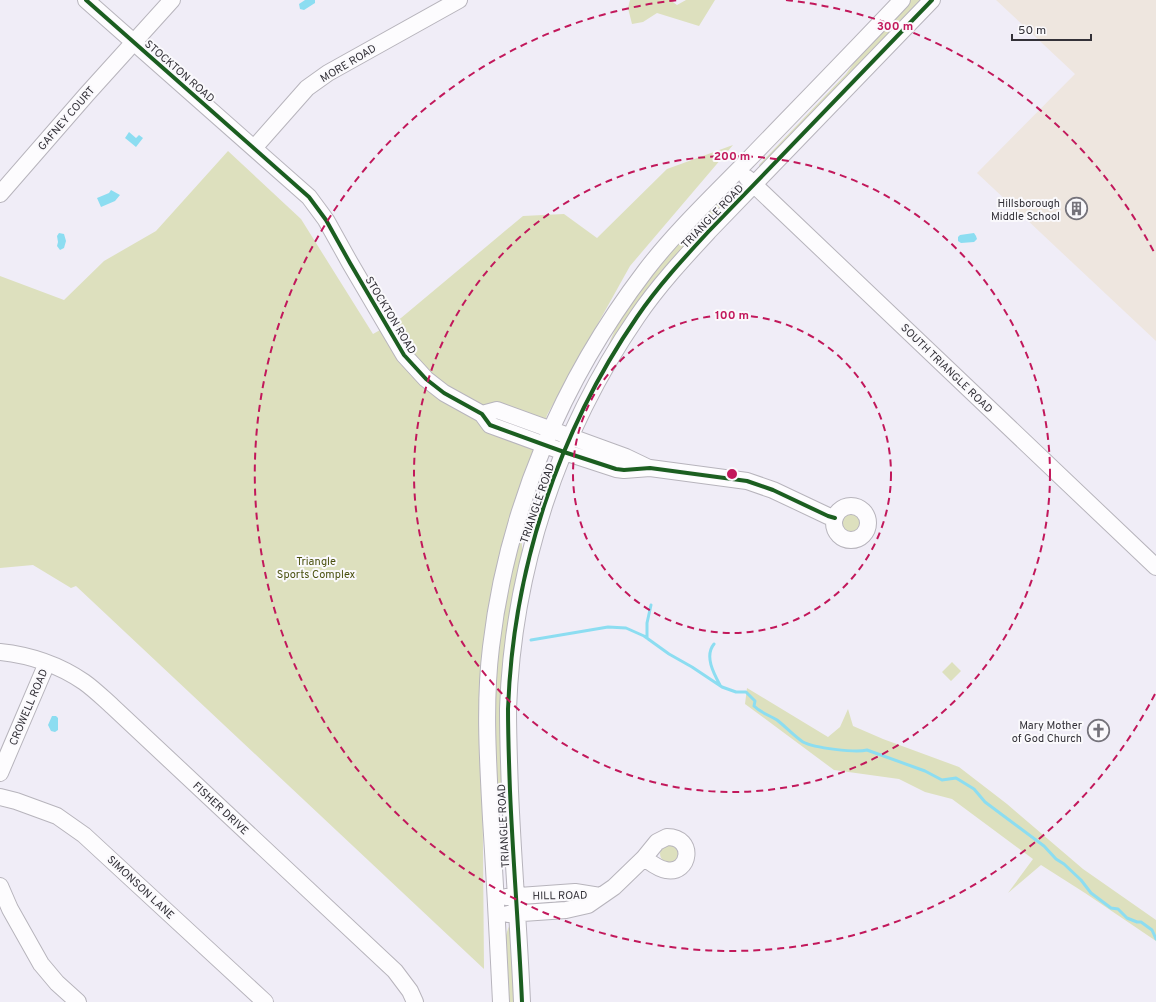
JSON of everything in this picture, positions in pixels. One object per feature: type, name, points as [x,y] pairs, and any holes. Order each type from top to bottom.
[{"type":"street","name":"STOCKTON ROAD","points":[[86,0],[309,197],[326,220],[404,355],[414,367],[444,393],[482,414],[490,425],[616,469],[624,470],[650,468],[747,481],[773,490],[835,518]]},
{"type":"street","name":"GAFNEY COURT","points":[[0,194],[172,0]]},
{"type":"street","name":"MORE ROAD","points":[[254,148],[307,88],[328,73],[459,0]]},
{"type":"street","name":"TRIANGLE ROAD","points":[[501,1002],[487,727],[491,647],[502,579],[511,538],[533,471],[550,430],[583,365],[603,330],[648,268],[693,216],[902,0]]},
{"type":"street","name":"TRIANGLE ROAD","points":[[522,1002],[512,839],[508,707],[513,645],[522,585],[531,545],[544,503],[564,452],[608,362],[638,316],[687,255],[932,0]]},
{"type":"street","name":"SOUTH TRIANGLE ROAD","points":[[738,170],[1156,567]]},
{"type":"street","name":"STOCKTON ROAD","points":[[482,414],[496,410],[550,430],[571,436],[650,468]]},
{"type":"street","name":"FISHER DRIVE","points":[[0,652],[16,654],[47,663],[66,671],[85,682],[394,971],[410,992],[415,1002]]},
{"type":"street","name":"CROWELL ROAD","points":[[0,773],[47,663]]},
{"type":"street","name":"SIMONSON LANE","points":[[0,797],[57,816],[84,835],[265,1002]]},
{"type":"street","name":"HILL ROAD","points":[[496,915],[566,910],[588,905],[614,887],[644,858]]},
{"type":"street","points":[[0,886],[10,908],[41,964],[57,983],[78,1002]]},
{"type":"street","name":"HILL ROAD","points":[[496,898],[575,892],[600,896]]},
{"type":"shaded area","points":[[996,0],[1156,0],[1156,341],[977,173],[1075,74]]},
{"type":"green space","points":[[630,0],[670,0],[677,5],[686,0],[715,0],[699,26],[657,13],[643,22],[632,24],[628,8]]},
{"type":"green space","points":[[911,0],[924,0],[760,167],[759,165],[846,74],[863,50]]},
{"type":"green space","name":"Triangle Sports Complex","points":[[733,145],[630,266],[547,415],[490,598],[482,730],[484,969],[76,586],[71,588],[33,565],[0,568],[0,276],[64,300],[104,261],[156,231],[228,151],[301,219],[373,334],[401,318],[523,216],[564,214],[597,238],[667,169]]},
{"type":"green space","points":[[736,192],[707,224],[568,426],[583,392],[605,353],[622,313],[676,244],[721,198]]},
{"type":"green space","points":[[851,513],[858,516],[861,523],[858,530],[851,533],[844,530],[841,523],[844,516]]},
{"type":"green space","points":[[521,536],[523,557],[504,812],[493,760],[496,653],[506,586]]},
{"type":"green space","points":[[952,662],[961,671],[951,681],[942,672]]},
{"type":"green space","points":[[747,688],[828,737],[840,727],[848,709],[853,726],[883,739],[959,767],[1007,804],[1083,869],[1156,920],[1156,941],[1041,865],[1008,893],[1033,859],[952,799],[925,792],[899,779],[834,770],[745,704]]},
{"type":"green space","points":[[665,845],[673,845],[678,850],[676,861],[673,863],[665,863],[660,858],[660,850]]},
{"type":"green space","points":[[511,922],[517,1002],[507,1002],[504,951],[507,931]]},
{"type":"water","points":[[305,0],[315,0],[315,3],[304,10],[300,9],[299,4]]},
{"type":"water","points":[[129,132],[136,138],[139,135],[143,138],[136,147],[125,138]]},
{"type":"water","points":[[111,190],[120,195],[115,201],[101,207],[97,198],[109,193]]},
{"type":"water","points":[[59,233],[64,234],[66,241],[64,248],[60,250],[57,246],[57,236]]},
{"type":"water","points":[[974,233],[977,239],[974,242],[961,243],[958,241],[958,237],[960,235]]},
{"type":"water","points":[[52,716],[56,716],[58,718],[58,730],[55,732],[51,731],[48,725]]},
{"type":"waterway","points":[[647,638],[647,623],[651,605]]},
{"type":"waterway","points":[[531,640],[608,627],[626,628],[644,636],[669,654],[722,687],[736,692],[746,692],[755,701],[754,706],[777,720],[803,742],[835,749],[854,751],[867,750],[925,771],[942,780],[956,778],[974,789],[985,802],[1044,846],[1056,859],[1064,864],[1081,880],[1091,893],[1111,908],[1118,909],[1127,918],[1141,922],[1152,930],[1156,939]]},
{"type":"waterway","points":[[714,644],[711,649],[710,659],[711,665],[720,685]]},
{"type":"cycle path","points":[[86,0],[309,197],[326,220],[404,355],[426,379],[444,393],[482,414],[490,425],[616,469],[624,470],[650,468],[747,481],[773,490],[835,518]]},
{"type":"cycle path","points":[[522,1002],[511,818],[508,709],[512,657],[519,605],[530,554],[545,504],[563,455],[584,407],[609,361],[637,317],[662,283],[709,231],[932,0]]},
{"type":"place","name":"Hillsborough Middle School","points":[[1076,209]]},
{"type":"place","name":"Mary Mother of God Church","points":[[1098,731]]}]
